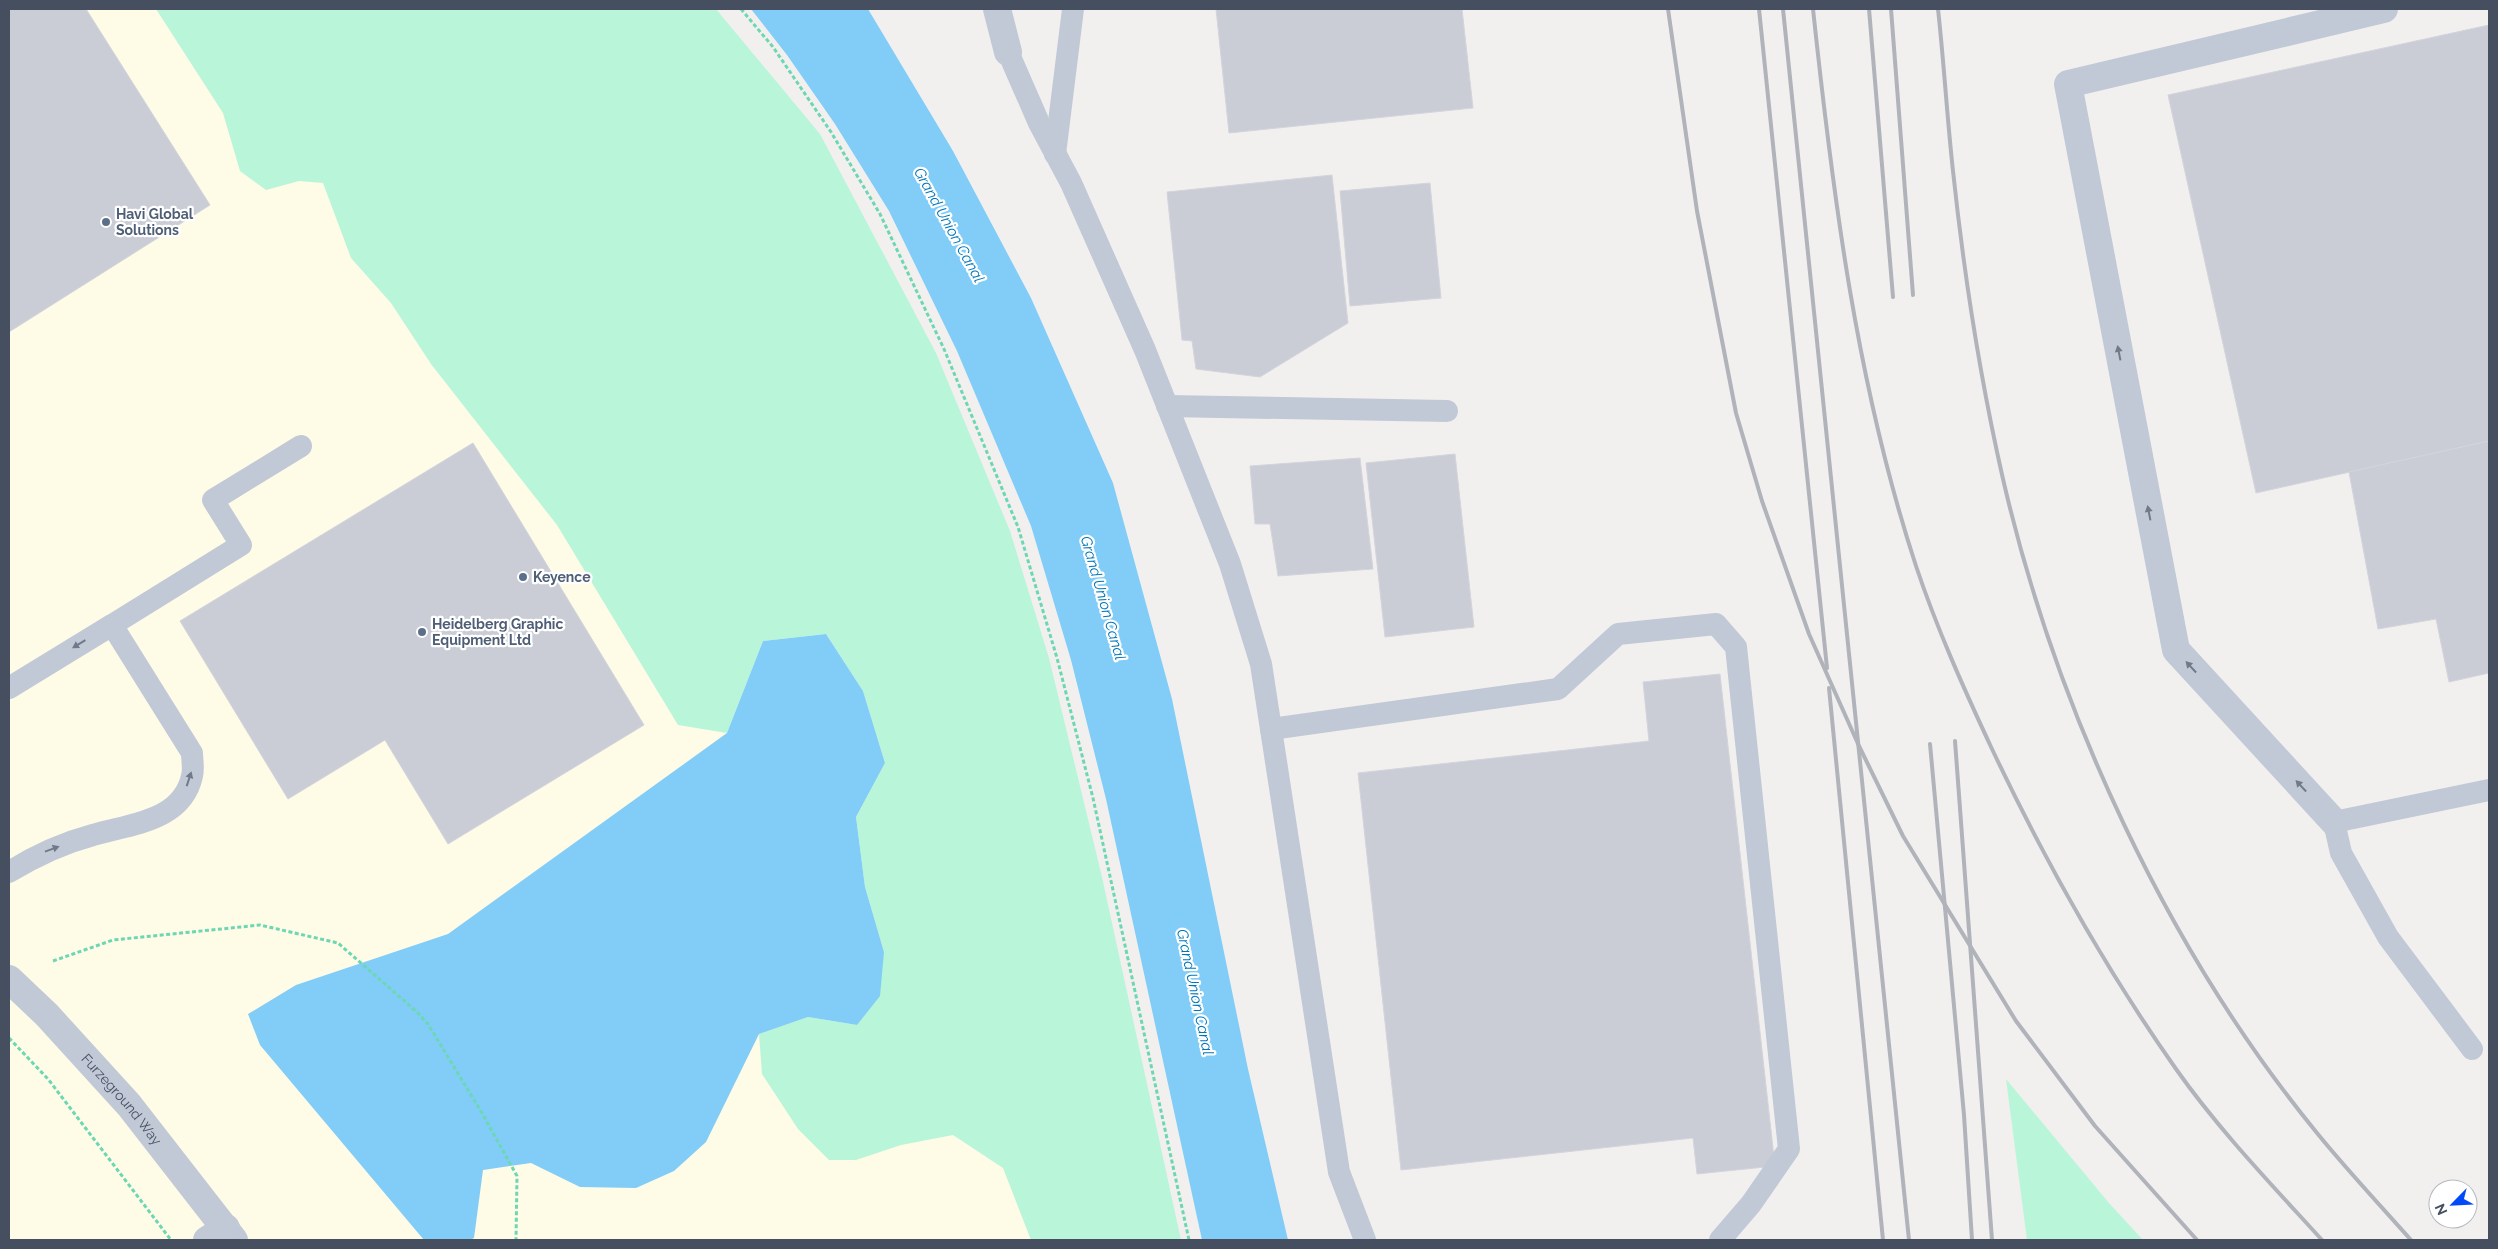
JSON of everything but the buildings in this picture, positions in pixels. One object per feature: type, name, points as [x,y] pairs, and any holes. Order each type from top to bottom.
[{"type":"street","points":[[997,9],[1008,52]]},
{"type":"street","points":[[2334,822],[2176,650],[2068,84],[2384,9]]},
{"type":"street","name":"Furzeground Way","points":[[9,979],[47,1015],[129,1105],[222,1236]]},
{"type":"lane","points":[[1055,154],[1073,9]]},
{"type":"lane","points":[[1008,52],[1078,200],[1145,350],[1230,564],[1261,664],[1339,1172],[1366,1240]]},
{"type":"lane","points":[[1167,406],[1447,411]]},
{"type":"lane","points":[[9,688],[241,544],[213,500],[301,446]]},
{"type":"lane","points":[[1271,729],[1558,689],[1618,634],[1716,624],[1736,647],[1789,1150],[1751,1204],[1720,1240]]},
{"type":"lane","points":[[9,872],[36,855],[92,835],[149,820],[168,812],[182,797],[192,776],[192,753],[112,625]]},
{"type":"lane","points":[[2472,1049],[2388,937],[2342,853],[2334,822],[2489,790]]},
{"type":"path","points":[[741,9],[773,47],[826,124],[880,214],[944,349],[1018,527],[1058,658],[1094,798],[1189,1240]]},
{"type":"path","points":[[53,961],[113,940],[260,925],[338,943],[417,1012],[428,1024],[517,1176],[516,1240]]},
{"type":"path","points":[[9,1038],[48,1079],[171,1240]]},
{"type":"shaded area","points":[[9,9],[689,9],[1069,1240],[9,1240]]},
{"type":"green space","points":[[156,9],[716,9],[820,134],[936,353],[1010,531],[1049,658],[1102,877],[1181,1240],[1031,1240],[1003,1168],[953,1135],[901,1145],[856,1160],[829,1160],[798,1129],[762,1074],[759,1034],[808,1017],[857,1025],[884,952],[865,887],[856,817],[885,763],[863,691],[826,634],[763,641],[727,733],[678,725],[557,525],[431,364],[391,303],[351,258],[323,183],[299,181],[266,190],[240,171],[223,113]]},
{"type":"green space","points":[[2006,1079],[2109,1203],[2143,1240],[2027,1240]]},
{"type":"water","name":"Grand Union Canal","points":[[751,9],[868,9],[953,151],[1031,298],[1113,483],[1172,699],[1248,1069],[1288,1240],[1202,1240],[1106,799],[1071,660],[1031,526],[957,351],[889,211],[835,124],[787,55]]},
{"type":"water","points":[[826,634],[863,691],[885,763],[856,817],[865,887],[884,952],[880,996],[857,1025],[808,1017],[759,1034],[706,1142],[674,1171],[636,1188],[580,1187],[531,1163],[483,1170],[474,1238],[470,1240],[424,1240],[260,1045],[248,1014],[296,985],[448,934],[727,733],[763,641]]},
{"type":"railway","points":[[1668,9],[1697,211],[1736,413],[1762,501],[1809,634],[1859,746],[1903,836],[2016,1021],[2095,1126],[2197,1240]]},
{"type":"railway","points":[[1759,9],[1827,668]]},
{"type":"railway","points":[[1783,9],[1909,1240]]},
{"type":"railway","points":[[1813,9],[1829,150],[1850,290],[1863,360],[1895,498],[1916,566],[1942,636],[1992,749],[2033,832],[2077,913],[2125,992],[2176,1069],[2210,1114],[2246,1157],[2322,1240]]},
{"type":"railway","points":[[1869,9],[1893,297]]},
{"type":"railway","points":[[1891,9],[1913,295]]},
{"type":"railway","points":[[1938,9],[1962,248],[1980,364],[1995,441],[2026,566],[2053,652],[2086,739],[2124,824],[2166,906],[2212,986],[2263,1062],[2317,1133],[2411,1240]]},
{"type":"railway","points":[[1829,688],[1883,1240]]},
{"type":"railway","points":[[1955,741],[1992,1240]]},
{"type":"railway","points":[[1930,744],[1964,1115],[1972,1240]]},
{"type":"place","name":"Havi Global Solutions","points":[[106,222]]},
{"type":"place","name":"Keyence","points":[[523,577]]},
{"type":"place","name":"Heidelberg Graphic Equipment Ltd","points":[[422,632]]}]
